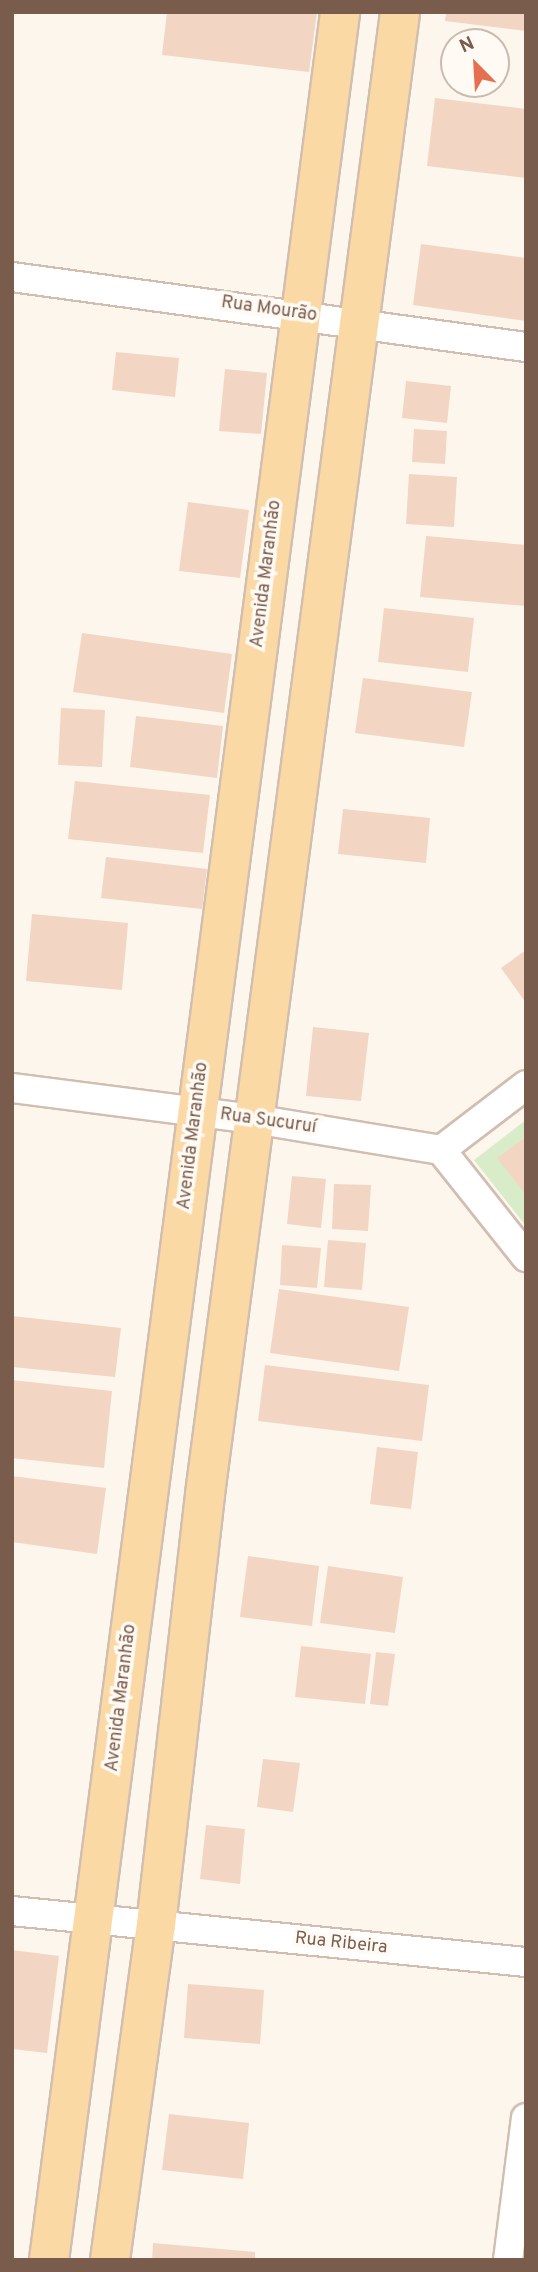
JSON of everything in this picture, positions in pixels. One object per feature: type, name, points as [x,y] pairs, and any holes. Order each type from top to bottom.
[{"type":"main road","name":"Avenida Maranhão","points":[[49,2260],[340,12]]},
{"type":"main road","points":[[110,2260],[156,1925],[205,1494],[400,12]]},
{"type":"street","name":"Rua Mourão","points":[[12,277],[300,314],[526,347]]},
{"type":"street","points":[[526,1085],[440,1150],[526,1257]]},
{"type":"street","name":"Rua Sucuruí","points":[[12,1088],[254,1119],[440,1150]]},
{"type":"street","name":"Rua Ribeira","points":[[12,1911],[526,1962]]},
{"type":"street","points":[[508,2260],[526,2118]]},
{"type":"green space","points":[[526,1120],[526,1226],[474,1160]]},
{"type":"building","points":[[167,12],[317,12],[309,72],[162,55]]},
{"type":"building","points":[[446,12],[526,12],[526,31],[510,28],[445,21]]},
{"type":"building","points":[[435,98],[526,109],[526,178],[427,166]]},
{"type":"building","points":[[421,244],[526,258],[526,321],[413,305]]},
{"type":"building","points":[[116,352],[179,358],[175,397],[112,390]]},
{"type":"building","points":[[225,369],[267,373],[261,434],[219,431]]},
{"type":"building","points":[[406,381],[451,386],[447,423],[402,418]]},
{"type":"building","points":[[414,429],[447,431],[445,464],[412,462]]},
{"type":"building","points":[[409,474],[457,477],[454,527],[406,524]]},
{"type":"building","points":[[188,502],[249,510],[240,578],[179,571]]},
{"type":"building","points":[[426,536],[526,545],[526,606],[420,597]]},
{"type":"building","points":[[384,608],[474,618],[468,672],[378,662]]},
{"type":"building","points":[[82,633],[232,654],[224,713],[73,692]]},
{"type":"building","points":[[363,678],[472,692],[464,747],[355,733]]},
{"type":"building","points":[[61,708],[105,710],[102,767],[58,765]]},
{"type":"building","points":[[136,716],[223,726],[217,778],[130,767]]},
{"type":"building","points":[[75,781],[210,795],[203,853],[68,839]]},
{"type":"building","points":[[343,809],[430,818],[426,863],[338,854]]},
{"type":"building","points":[[106,857],[207,869],[202,909],[101,898]]},
{"type":"building","points":[[32,914],[128,923],[122,990],[26,981]]},
{"type":"building","points":[[526,950],[526,1003],[501,968]]},
{"type":"building","points":[[313,1027],[369,1033],[361,1101],[306,1096]]},
{"type":"building","points":[[526,1137],[526,1195],[497,1158]]},
{"type":"building","points":[[292,1176],[326,1179],[321,1228],[287,1224]]},
{"type":"building","points":[[334,1184],[371,1185],[368,1231],[332,1229]]},
{"type":"building","points":[[328,1240],[366,1243],[362,1290],[324,1287]]},
{"type":"building","points":[[282,1245],[321,1248],[317,1288],[280,1285]]},
{"type":"building","points":[[279,1289],[409,1307],[399,1371],[270,1353]]},
{"type":"building","points":[[12,1316],[121,1328],[115,1377],[12,1367]]},
{"type":"building","points":[[265,1365],[429,1385],[422,1441],[258,1421]]},
{"type":"building","points":[[12,1380],[112,1391],[104,1468],[12,1458]]},
{"type":"building","points":[[377,1447],[418,1452],[411,1509],[370,1504]]},
{"type":"building","points":[[12,1476],[106,1488],[97,1554],[12,1542]]},
{"type":"building","points":[[248,1556],[319,1566],[312,1626],[240,1617]]},
{"type":"building","points":[[328,1566],[403,1577],[395,1633],[320,1623]]},
{"type":"building","points":[[301,1646],[371,1654],[365,1704],[295,1697]]},
{"type":"building","points":[[376,1652],[395,1654],[388,1706],[370,1704]]},
{"type":"building","points":[[263,1759],[300,1763],[293,1812],[257,1807]]},
{"type":"building","points":[[206,1825],[245,1829],[240,1884],[200,1879]]},
{"type":"building","points":[[12,1950],[59,1956],[47,2053],[12,2049]]},
{"type":"building","points":[[188,1984],[264,1990],[260,2044],[184,2038]]},
{"type":"building","points":[[169,2114],[249,2123],[243,2179],[162,2170]]},
{"type":"building","points":[[153,2243],[255,2252],[255,2260],[152,2260]]}]
